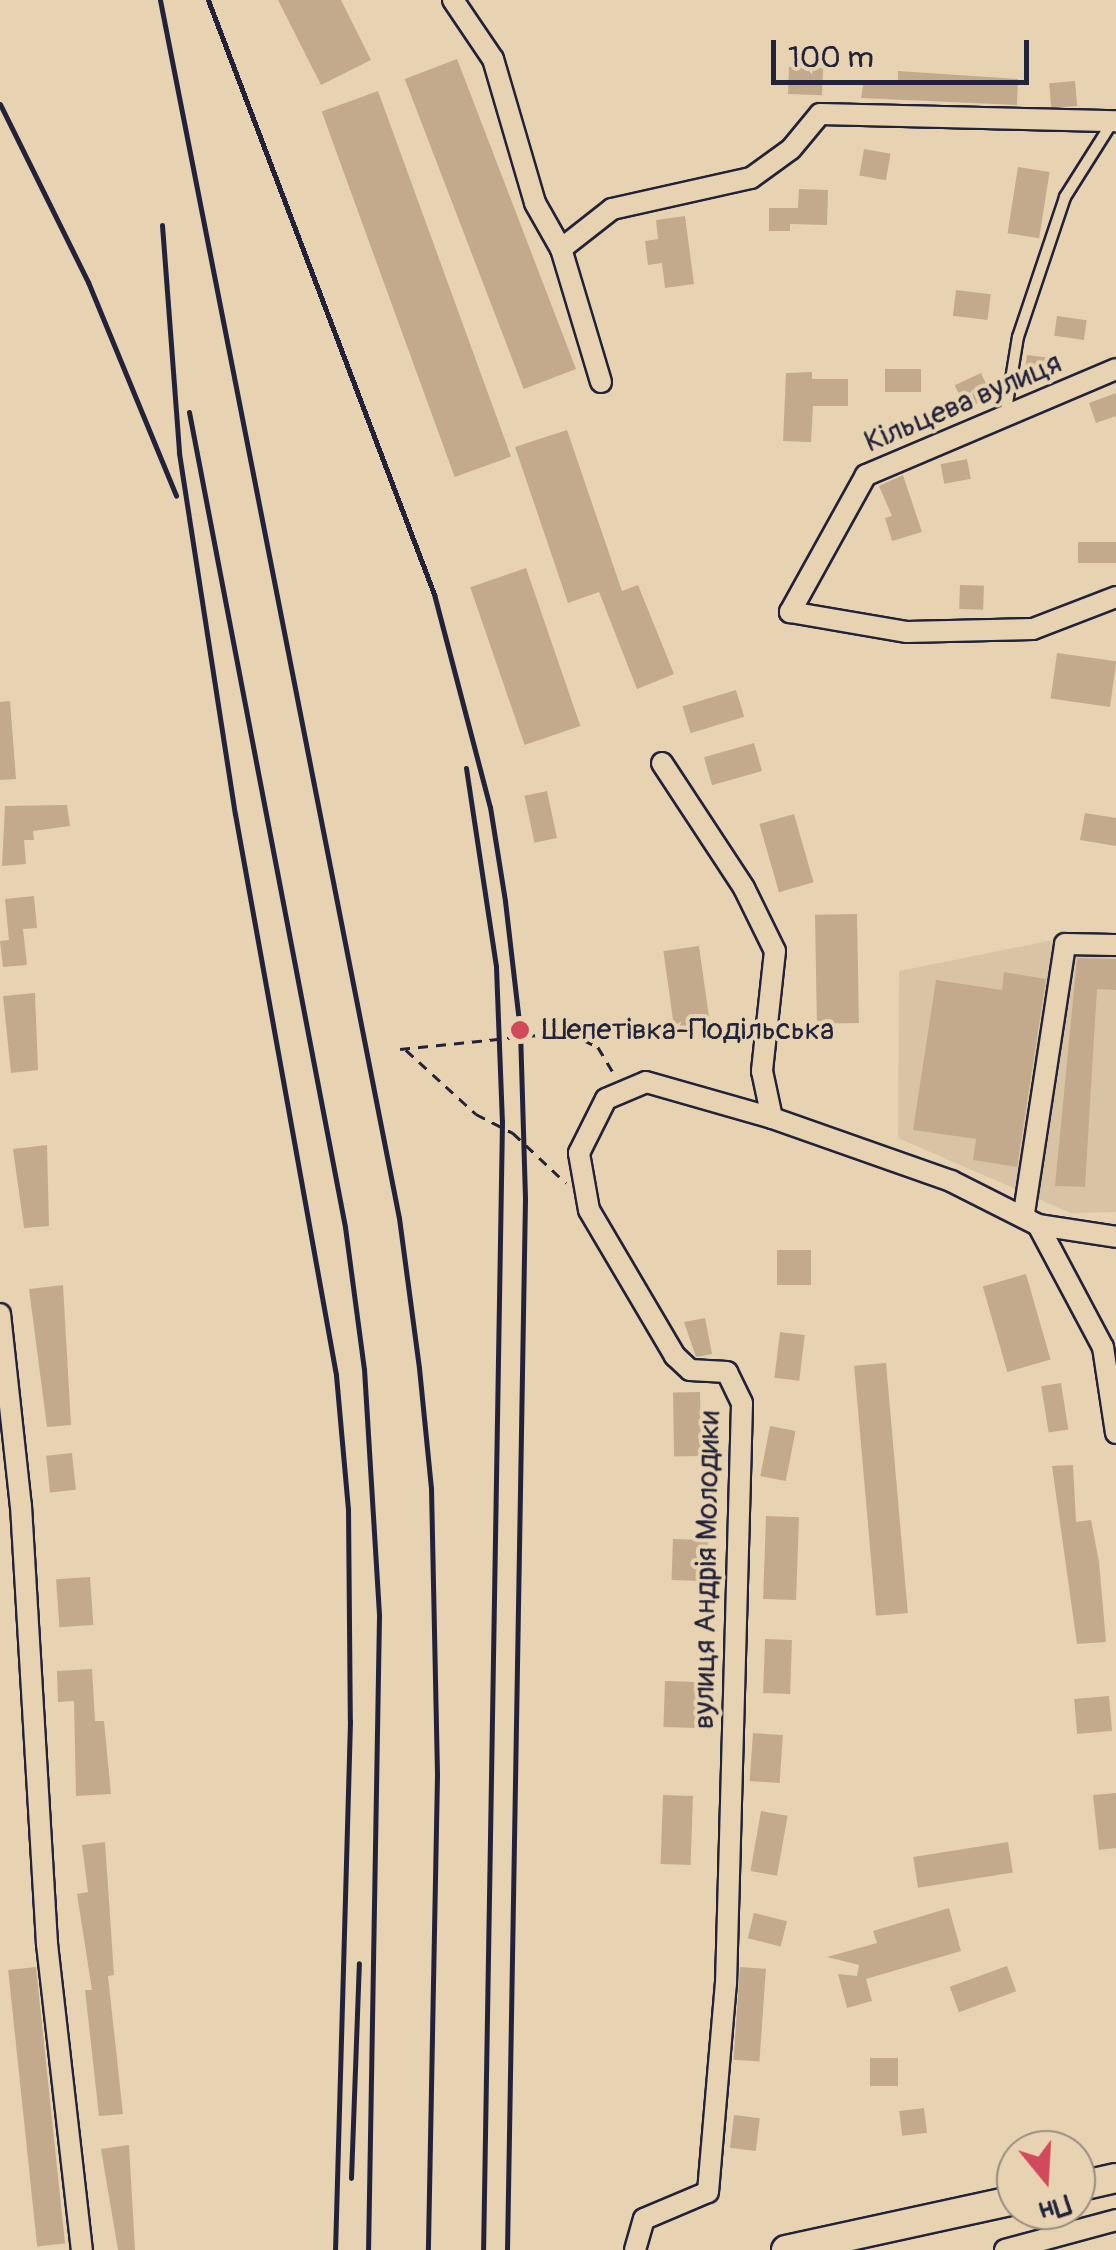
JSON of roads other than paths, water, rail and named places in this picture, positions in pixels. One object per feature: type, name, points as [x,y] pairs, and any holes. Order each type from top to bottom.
[{"type":"main road","points":[[786,2250],[996,2204]]},
{"type":"street","points":[[453,0],[493,59],[536,203],[561,249],[601,382]]},
{"type":"street","points":[[561,249],[612,209],[751,178],[792,149],[820,114],[1114,121]]},
{"type":"street","name":"Кільцева вулиця","points":[[1116,369],[866,474],[790,612],[906,632],[1033,630],[1116,597]]},
{"type":"street","points":[[662,762],[744,888],[775,951],[762,1071],[772,1118],[1031,1219],[1116,1237]]},
{"type":"street","points":[[1116,945],[1065,944],[1031,1219],[1103,1347],[1116,1433]]},
{"type":"street","name":"вулиця Андрія Молодики","points":[[635,2250],[644,2219],[708,2192],[726,1984],[742,1403],[727,1372],[680,1364],[581,1190],[585,1132],[606,1099],[624,1089],[667,1084],[772,1118]]},
{"type":"street","points":[[0,1314],[21,1506],[47,1944],[82,2250]]},
{"type":"street","points":[[1005,2250],[1116,2220]]},
{"type":"lane","points":[[1004,417],[1018,338],[1065,197],[1114,121]]},
{"type":"railway","points":[[160,0],[399,1218],[419,1368],[431,1488],[437,1775],[428,2250]]},
{"type":"railway","points":[[208,0],[434,594],[490,807],[505,901],[520,1030],[525,1198],[507,2250]]},
{"type":"railway","points":[[0,104],[88,282],[176,496]]},
{"type":"railway","points":[[162,225],[179,453],[235,814],[336,1375],[348,1509],[350,1721],[335,2250]]},
{"type":"railway","points":[[189,412],[345,1227],[364,1369],[379,1616],[368,2250]]},
{"type":"railway","points":[[466,768],[496,967],[502,1121],[483,2250]]},
{"type":"railway","points":[[351,2178],[359,1963]]},
{"type":"place","name":"Шепетівка-Подільська","points":[[520,1030]]}]
